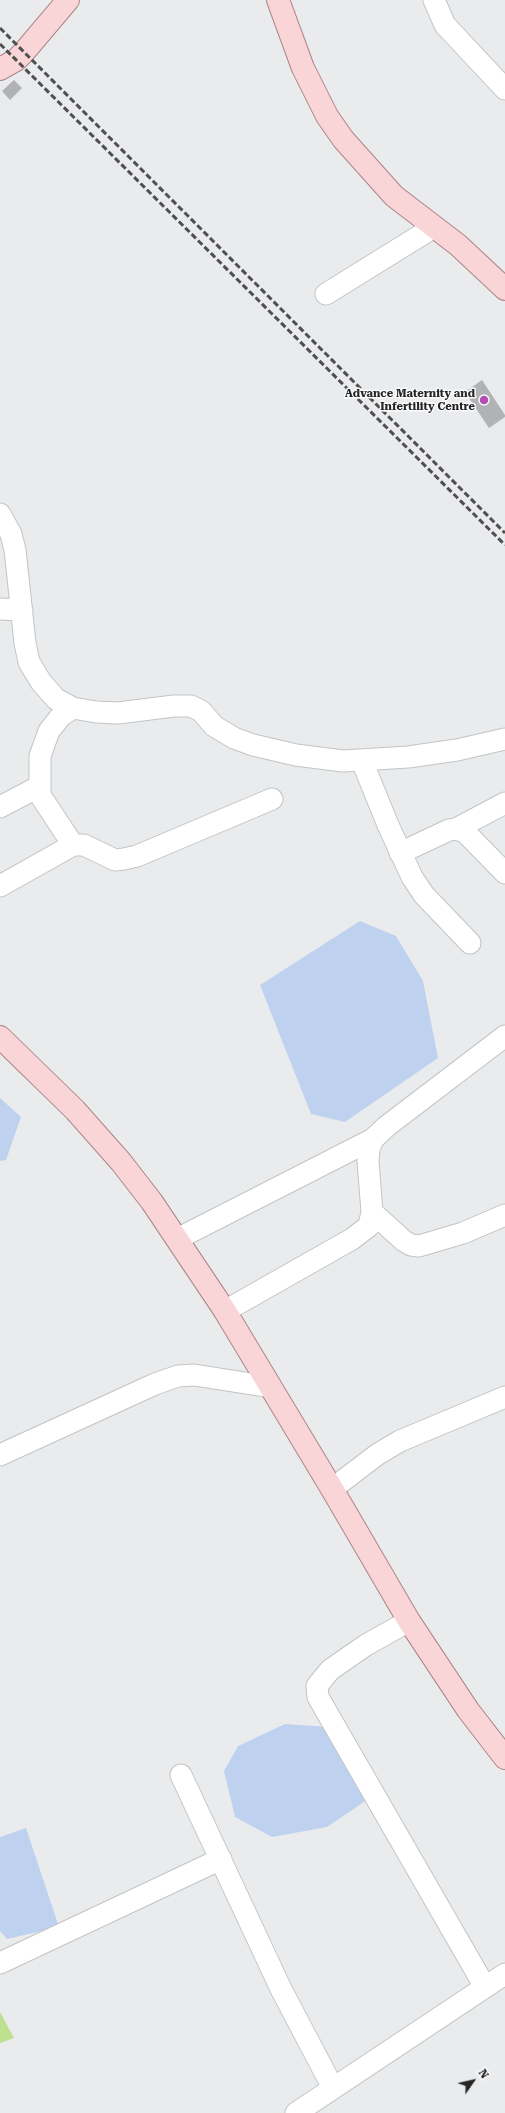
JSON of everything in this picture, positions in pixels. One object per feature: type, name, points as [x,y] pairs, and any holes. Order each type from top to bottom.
[{"type":"main road","points":[[0,69],[16,60],[24,52],[68,0]]},
{"type":"main road","points":[[278,0],[303,68],[327,116],[343,139],[394,196],[458,245],[505,289]]},
{"type":"main road","points":[[0,1037],[75,1110],[98,1135],[152,1202],[225,1311],[332,1488],[409,1621],[468,1710],[505,1758]]},
{"type":"street","points":[[434,0],[445,24],[505,89]]},
{"type":"street","points":[[326,294],[434,227]]},
{"type":"street","points":[[0,514],[11,534],[15,550],[25,643],[29,662],[41,682],[56,699],[73,708],[96,712],[118,713],[174,706],[191,706],[201,712],[214,726],[234,738],[253,745],[343,761],[362,761],[457,750],[505,740]]},
{"type":"street","points":[[0,609],[22,610]]},
{"type":"street","points":[[73,708],[60,716],[49,731],[40,756],[40,795],[74,845]]},
{"type":"street","points":[[362,761],[400,853],[424,895],[470,943]]},
{"type":"street","points":[[0,807],[40,786]]},
{"type":"street","points":[[0,886],[74,845],[84,845],[115,860],[130,858],[272,799]]},
{"type":"street","points":[[400,853],[449,830],[456,829],[505,803]]},
{"type":"street","points":[[456,829],[465,832],[505,872]]},
{"type":"street","points":[[177,1239],[373,1140],[387,1126],[505,1036]]},
{"type":"street","points":[[225,1311],[352,1239],[369,1226],[372,1212],[368,1161],[369,1149],[373,1140]]},
{"type":"street","points":[[372,1212],[404,1241],[411,1245],[419,1246],[463,1233],[505,1215]]},
{"type":"street","points":[[0,1455],[154,1384],[178,1376],[194,1375],[271,1387]]},
{"type":"street","points":[[332,1488],[378,1454],[400,1441],[505,1397]]},
{"type":"street","points":[[409,1621],[366,1645],[330,1670],[317,1686],[318,1697],[485,1987]]},
{"type":"street","points":[[181,1775],[281,1989],[333,2088]]},
{"type":"street","points":[[0,1963],[221,1859]]},
{"type":"street","points":[[296,2113],[505,1974]]},
{"type":"green space","points":[[0,2012],[14,2038],[0,2043]]},
{"type":"water","points":[[360,921],[396,936],[423,981],[438,1058],[345,1122],[311,1114],[260,985]]},
{"type":"water","points":[[0,1098],[21,1117],[6,1160],[0,1161]]},
{"type":"water","points":[[285,1724],[330,1727],[370,1798],[327,1827],[272,1837],[235,1817],[224,1771],[238,1746]]},
{"type":"water","points":[[26,1828],[59,1927],[7,1939],[0,1931],[0,1837]]},
{"type":"building","points":[[14,80],[22,88],[10,100],[2,91]]},
{"type":"building","points":[[482,380],[505,415],[505,417],[489,428],[465,392]]},
{"type":"railway","points":[[0,28],[505,533]]},
{"type":"railway","points":[[0,44],[505,545]]},
{"type":"place","name":"Advance Maternity and Infertility Centre","points":[[484,400]]}]
